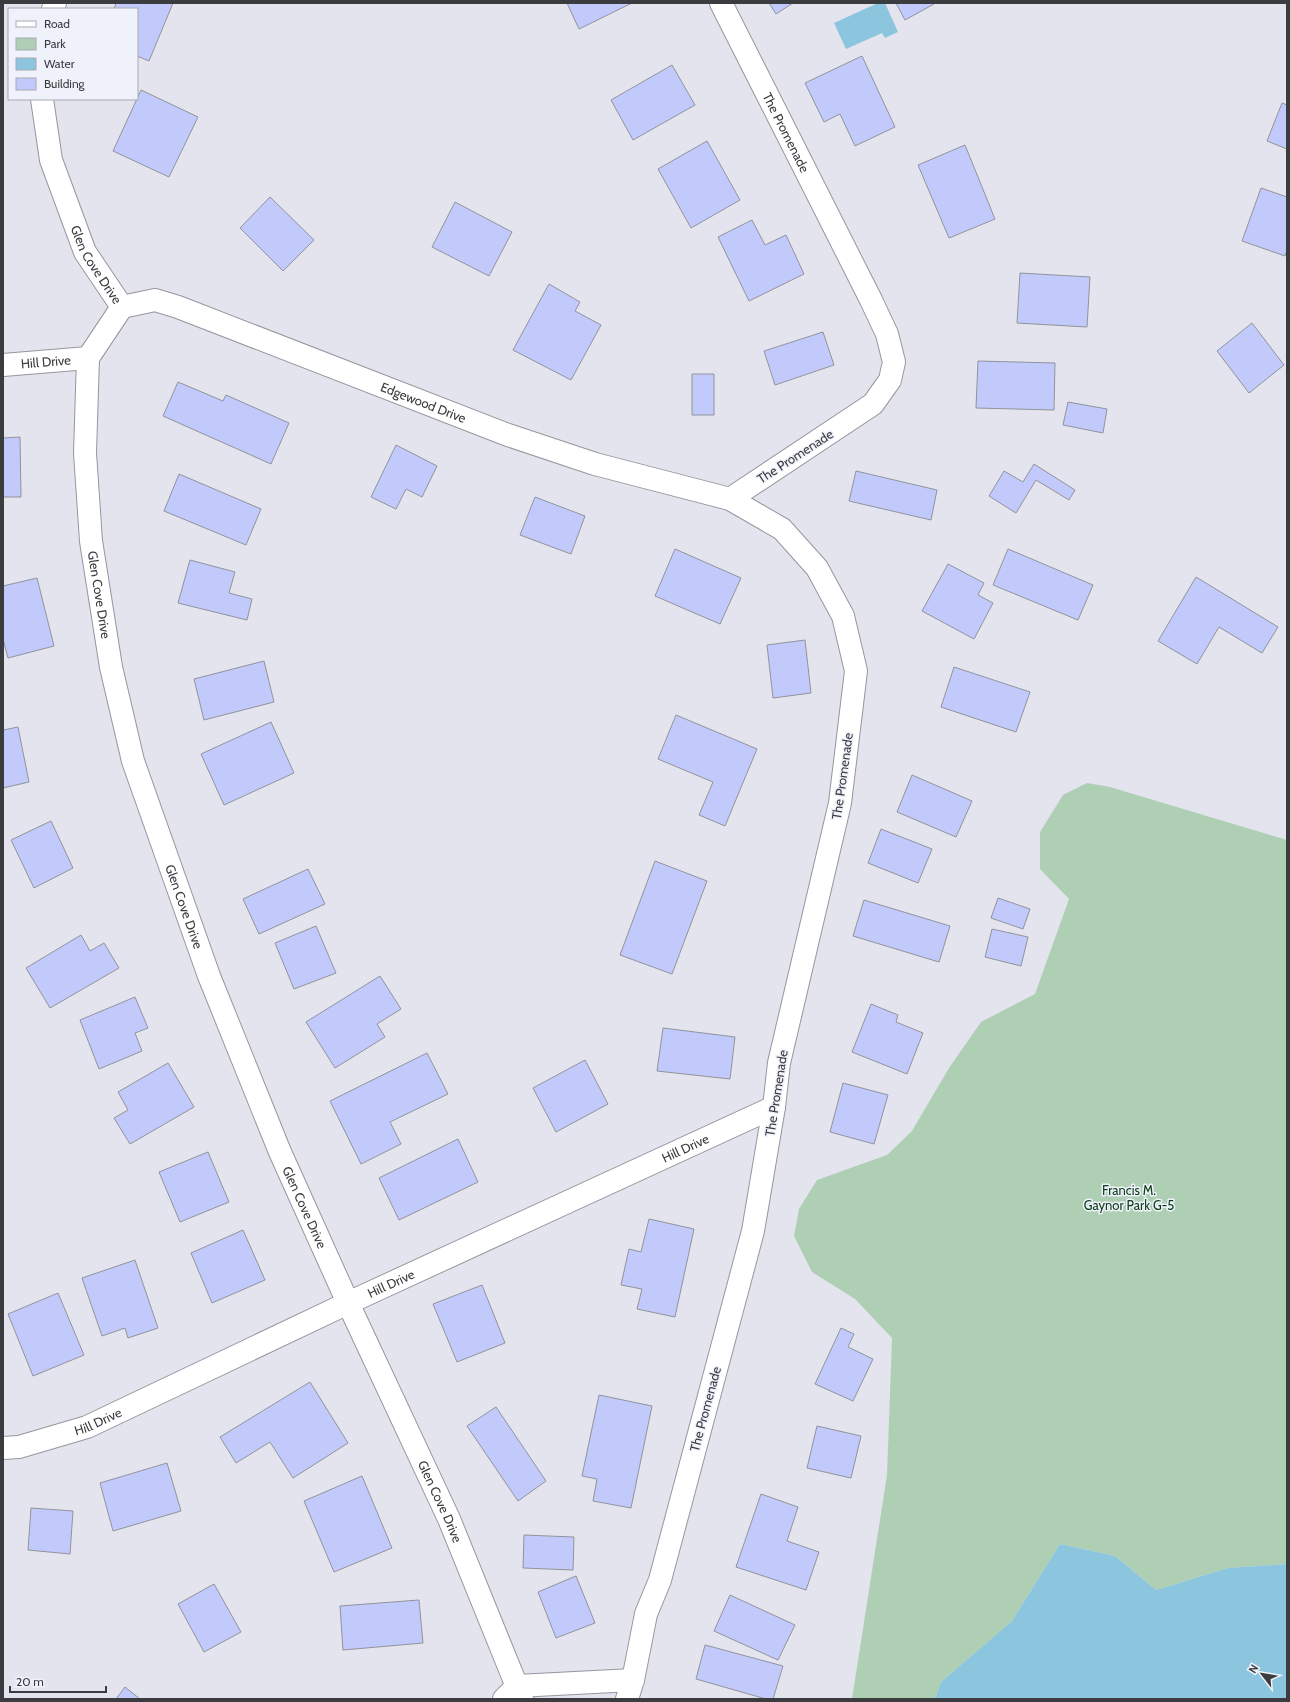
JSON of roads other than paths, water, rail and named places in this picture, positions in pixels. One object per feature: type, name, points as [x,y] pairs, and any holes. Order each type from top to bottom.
[{"type":"street","name":"The Promenade","points":[[630,1690],[646,1614],[660,1580],[753,1231],[774,1107],[779,1063],[840,803],[856,671],[843,616],[817,568],[782,529],[730,499],[873,404],[890,380],[894,362],[887,334],[871,300],[721,3]]},
{"type":"street","name":"Glen Cove Drive","points":[[42,100],[51,160],[85,252],[122,307],[88,358],[85,453],[91,541],[111,667],[133,761],[209,976],[280,1152],[348,1303],[449,1519],[514,1695],[630,1690]]},
{"type":"street","name":"Edgewood Drive","points":[[122,307],[155,300],[178,307],[508,435],[595,464],[730,499]]},
{"type":"street","name":"Hill Drive","points":[[3,366],[88,358]]},
{"type":"street","name":"Hill Drive","points":[[3,1448],[19,1447],[87,1426],[348,1303],[774,1107]]},
{"type":"water","points":[[878,3],[885,3],[898,32],[885,38],[882,33],[846,49],[834,23]]},
{"type":"water","points":[[1060,1544],[1115,1556],[1156,1590],[1228,1568],[1287,1564],[1287,1699],[935,1699],[941,1682],[1012,1621]]},
{"type":"park label","name":"Francis M. Gaynor Park G-5","points":[[1129,1198]]}]
